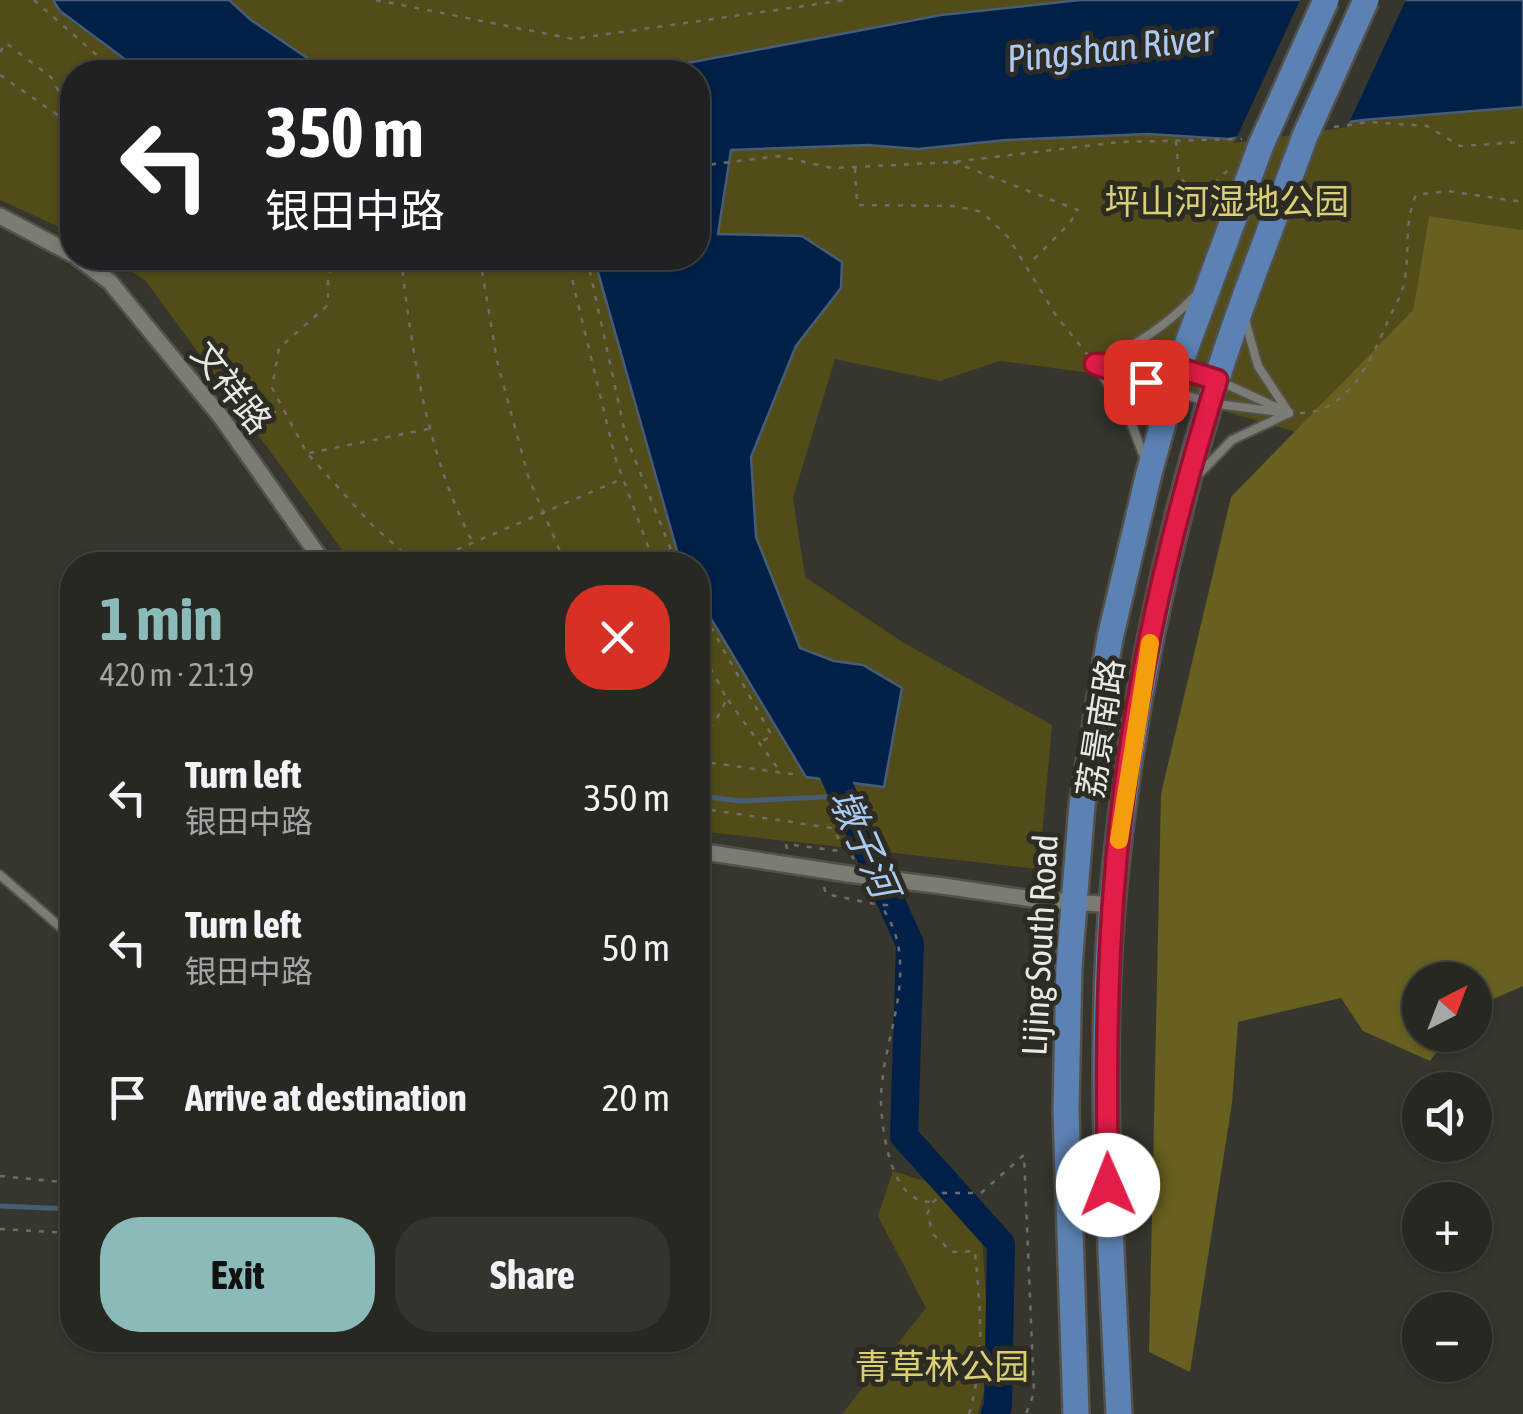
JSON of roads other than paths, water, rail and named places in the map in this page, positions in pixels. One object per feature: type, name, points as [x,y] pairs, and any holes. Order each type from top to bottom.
[{"type":"main road","name":"Lijing South Road","points":[[1076,1414],[1066,1110],[1072,903],[1082,804],[1110,638],[1175,380],[1254,142],[1326,0]]},
{"type":"main road","name":"荔景南路","points":[[1119,1414],[1107,1110],[1112,905],[1122,810],[1150,646],[1184,495],[1213,392],[1305,136],[1366,0]]},
{"type":"street","name":"文祥路","points":[[0,216],[60,248]]},
{"type":"street","name":"文祥路","points":[[94,270],[110,282],[237,441],[316,552]]},
{"type":"street","points":[[710,852],[853,869],[1072,903],[1112,905]]},
{"type":"lane","points":[[1095,364],[1134,346],[1172,319],[1209,282]]},
{"type":"lane","points":[[1244,303],[1258,366],[1288,413]]},
{"type":"lane","points":[[1095,364],[1175,380],[1288,413]]},
{"type":"lane","points":[[1095,364],[1175,380],[1288,413]]},
{"type":"lane","points":[[1095,364],[1128,412],[1149,474]]},
{"type":"lane","points":[[1184,495],[1204,465],[1232,440],[1288,413]]},
{"type":"lane","points":[[0,876],[60,926]]},
{"type":"water","points":[[53,0],[229,0],[251,20],[310,60],[126,60],[60,11]]},
{"type":"water","name":"Pingshan River","points":[[1080,0],[1523,0],[1523,107],[1363,120],[1228,139],[1148,134],[1006,140],[918,149],[868,145],[731,150],[718,234],[802,236],[842,262],[841,288],[796,346],[751,457],[756,537],[800,648],[834,661],[863,665],[902,688],[884,787],[806,777],[710,617],[710,552],[677,552],[597,270],[710,270],[710,60],[703,60],[941,15]]},
{"type":"waterway","name":"墩子河","points":[[822,748],[910,944],[904,1136],[1001,1244],[995,1414]]},
{"type":"waterway","points":[[710,797],[741,801],[844,796]]},
{"type":"waterway","points":[[0,1206],[60,1208]]},
{"type":"park label","name":"坪山河湿地公园","points":[[1227,201]]},
{"type":"park label","name":"青草林公园","points":[[942,1366]]}]
